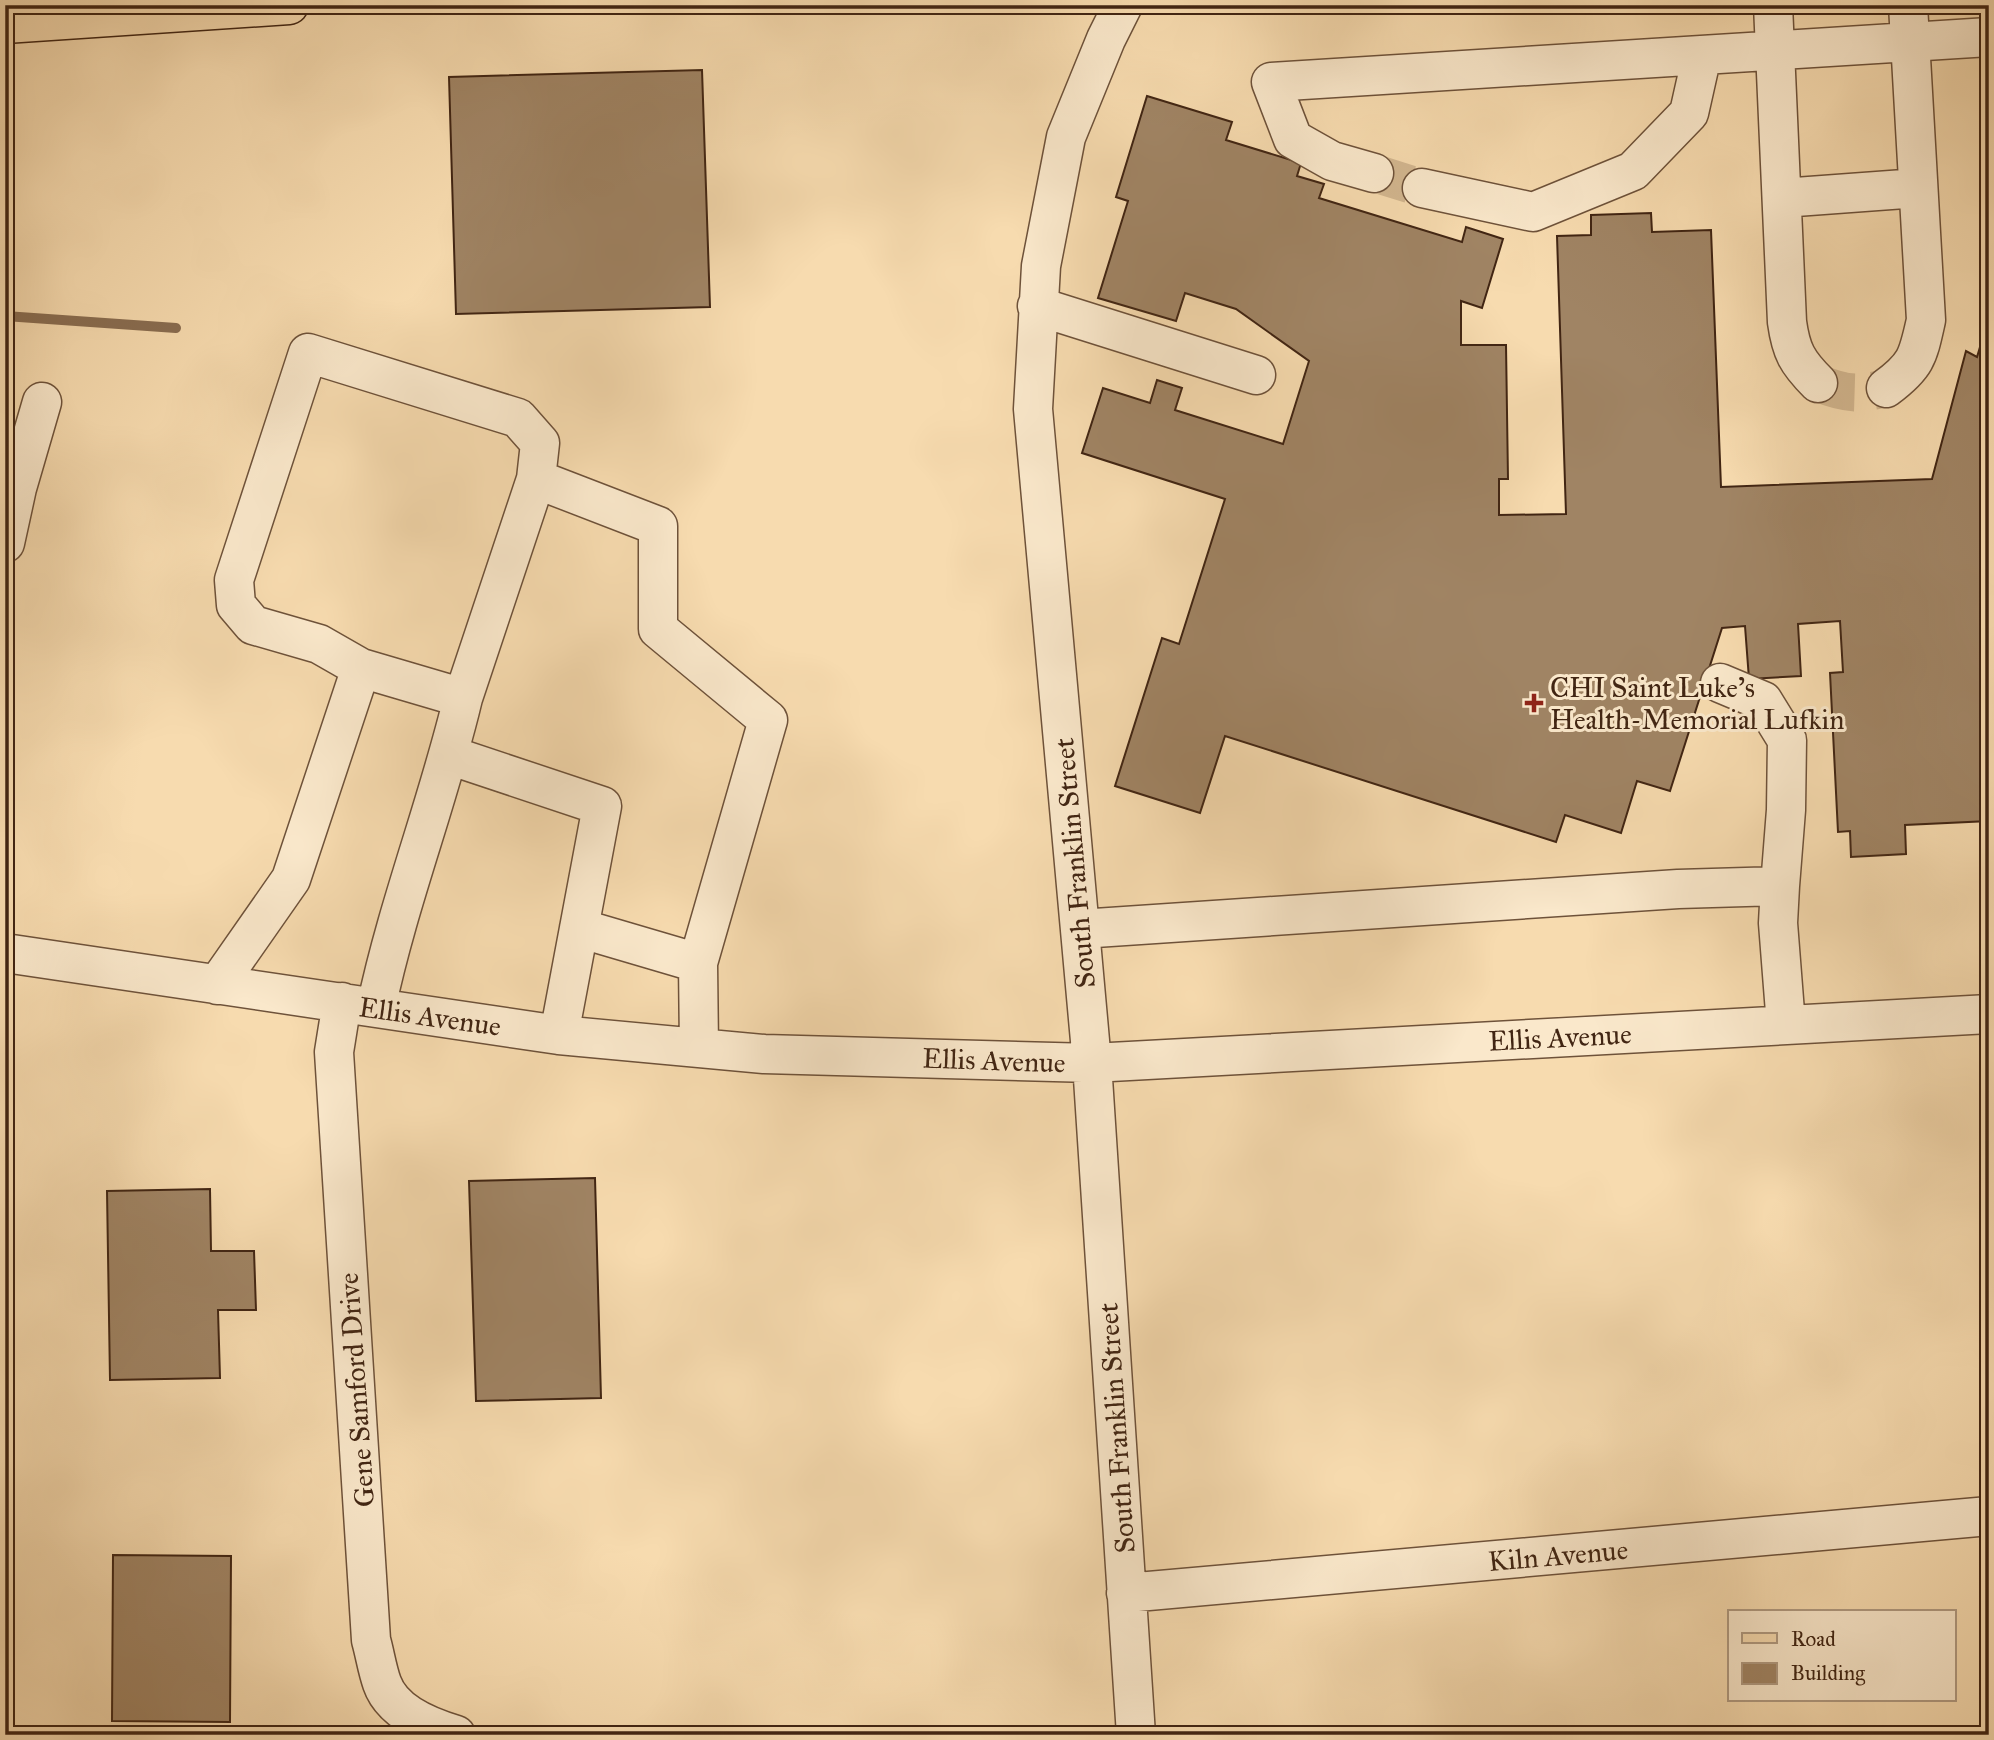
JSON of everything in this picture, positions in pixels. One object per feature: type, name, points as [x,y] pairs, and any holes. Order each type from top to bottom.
[{"type":"main road","points":[[5,24],[289,5]]},
{"type":"street","name":"South Franklin Street","points":[[1123,5],[1106,39],[1066,137],[1041,266],[1033,409],[1092,1063],[1136,1735]]},
{"type":"street","points":[[1773,5],[1787,322],[1790,345],[1801,366],[1818,383]]},
{"type":"street","points":[[1886,388],[1905,374],[1919,355],[1926,320],[1909,24]]},
{"type":"street","points":[[1374,173],[1332,161],[1293,139],[1271,82],[1775,51],[1909,24],[1989,37]]},
{"type":"street","points":[[1422,188],[1533,212],[1633,171],[1689,113],[1702,55]]},
{"type":"street","points":[[1782,198],[1918,188]]},
{"type":"street","points":[[1037,306],[1256,375]]},
{"type":"street","name":"Gene Samford Drive","points":[[361,668],[319,644],[253,625],[236,605],[234,580],[308,353],[518,418],[540,443],[536,479],[463,698],[449,755],[388,949],[334,1052],[371,1640],[383,1686],[405,1713],[436,1729],[456,1735]]},
{"type":"street","points":[[5,543],[17,488],[43,402]]},
{"type":"street","points":[[536,479],[658,526],[658,629],[768,720],[698,963],[699,1048]]},
{"type":"street","points":[[218,985],[291,879],[361,668],[463,698]]},
{"type":"street","points":[[1720,683],[1763,701],[1787,740],[1786,810],[1778,923],[1786,1025]]},
{"type":"street","points":[[449,755],[602,806],[559,1035]]},
{"type":"street","points":[[1080,929],[1678,889],[1780,886]]},
{"type":"street","points":[[579,928],[698,963]]},
{"type":"street","name":"Ellis Avenue","points":[[5,953],[559,1035],[764,1054],[1092,1063],[1989,1014]]},
{"type":"street","name":"Kiln Avenue","points":[[1126,1593],[1989,1516]]},
{"type":"building","points":[[702,70],[710,307],[456,314],[449,77]]},
{"type":"building","points":[[1147,96],[1232,122],[1226,140],[1301,163],[1297,176],[1324,184],[1319,198],[1462,242],[1466,227],[1503,239],[1482,308],[1461,301],[1461,345],[1506,345],[1508,479],[1499,479],[1499,515],[1566,514],[1557,236],[1591,235],[1591,215],[1651,213],[1652,232],[1711,230],[1721,487],[1932,479],[1966,351],[1977,357],[1986,327],[1989,327],[1989,821],[1905,825],[1906,854],[1851,857],[1850,831],[1838,832],[1830,673],[1843,672],[1840,621],[1798,624],[1801,676],[1749,679],[1745,626],[1722,628],[1670,791],[1637,781],[1621,833],[1565,815],[1556,842],[1225,736],[1200,813],[1115,786],[1162,638],[1179,644],[1225,499],[1082,453],[1103,388],[1150,403],[1157,380],[1182,388],[1175,410],[1283,444],[1309,361],[1236,309],[1185,293],[1176,321],[1098,298],[1128,201],[1116,197]]},
{"type":"building","points":[[595,1178],[601,1398],[476,1401],[469,1181]]},
{"type":"building","points":[[210,1189],[211,1251],[254,1251],[256,1310],[218,1310],[220,1378],[110,1380],[107,1191]]},
{"type":"building","points":[[113,1555],[231,1556],[230,1722],[112,1721]]},
{"type":"waterway","points":[[5,316],[176,328]]},
{"type":"tunnel","points":[[1374,173],[1422,188]]},
{"type":"tunnel","points":[[1818,383],[1852,392],[1886,388]]},
{"type":"place","name":"CHI Saint Luke's Health-Memorial Lufkin","points":[[1534,703]]}]
